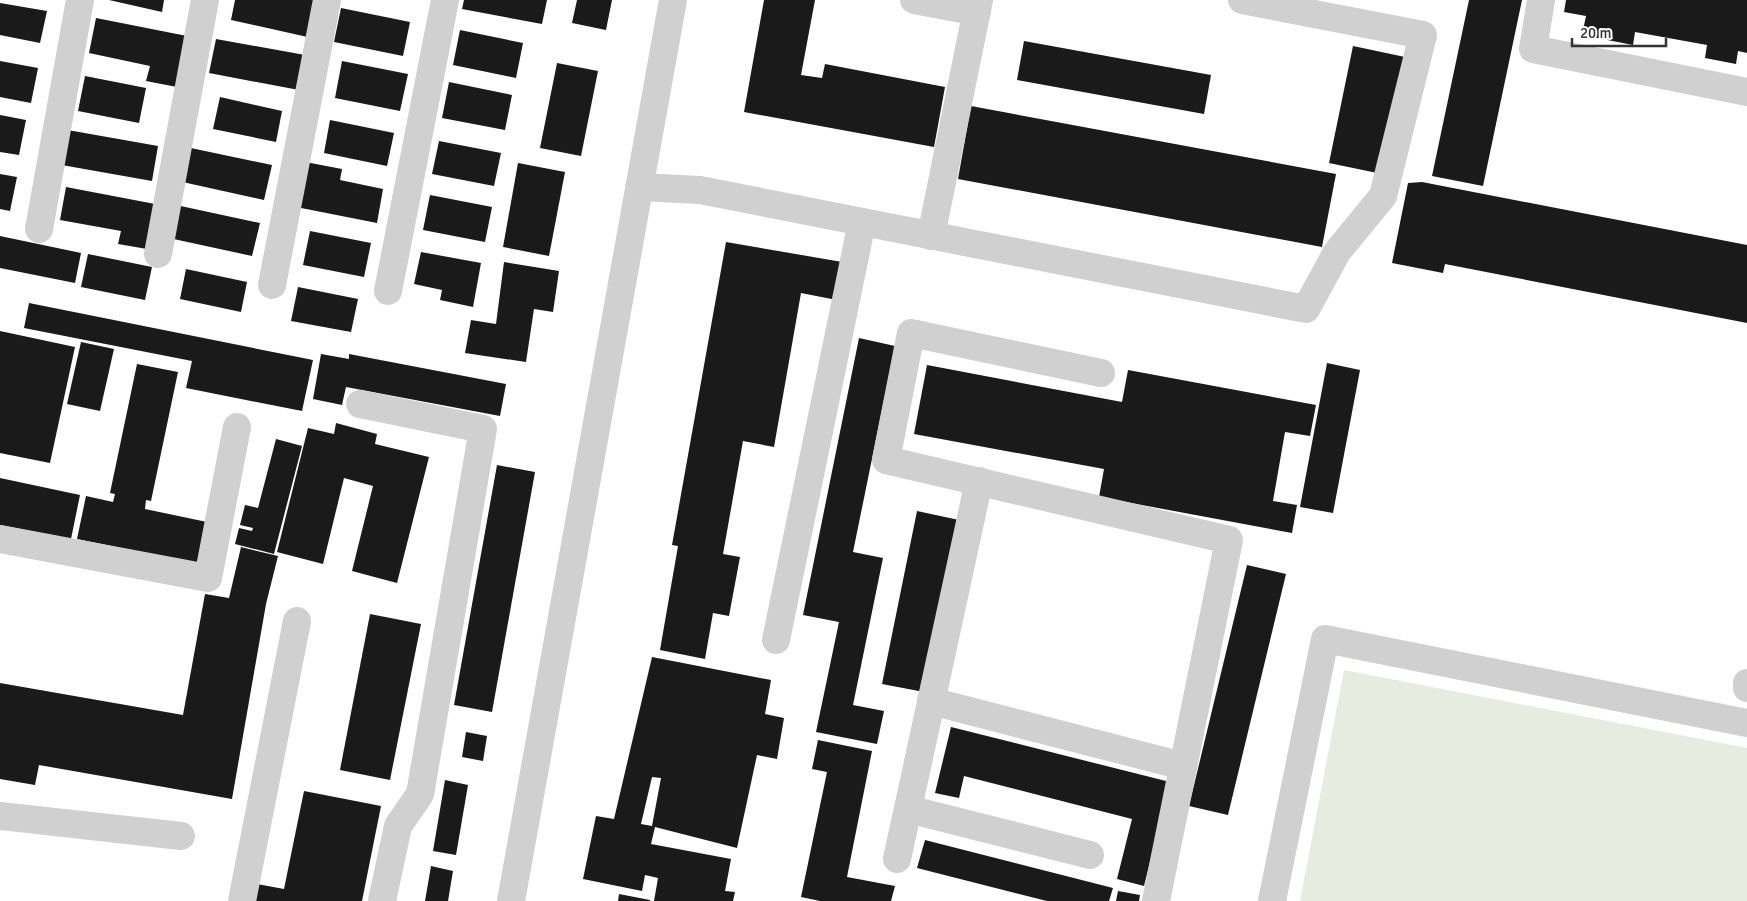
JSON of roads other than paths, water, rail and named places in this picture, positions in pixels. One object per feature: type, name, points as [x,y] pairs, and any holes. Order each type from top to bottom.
[{"type":"street","points":[[39,229],[80,0]]},
{"type":"street","points":[[158,254],[205,0]]},
{"type":"street","points":[[272,285],[327,0]]},
{"type":"street","points":[[388,291],[444,0]]},
{"type":"street","points":[[511,901],[673,0]]},
{"type":"street","points":[[914,0],[978,6],[931,236]]},
{"type":"street","points":[[639,187],[700,190],[1306,309],[1337,252],[1382,196],[1423,34],[1242,0]]},
{"type":"street","points":[[1541,0],[1533,48],[1747,92]]},
{"type":"street","points":[[776,640],[862,222]]},
{"type":"street","points":[[1102,373],[911,333],[886,460],[1228,540],[1156,901]]},
{"type":"street","points":[[360,404],[483,429],[420,794],[398,826],[382,901]]},
{"type":"street","points":[[0,539],[208,578],[237,427]]},
{"type":"street","points":[[897,858],[979,481]]},
{"type":"street","points":[[242,901],[297,621]]},
{"type":"street","points":[[1272,901],[1325,639],[1747,723]]},
{"type":"street","points":[[1747,683],[1747,688]]},
{"type":"street","points":[[931,701],[1183,766]]},
{"type":"street","points":[[908,809],[1090,854]]},
{"type":"street","points":[[0,816],[181,836]]}]
